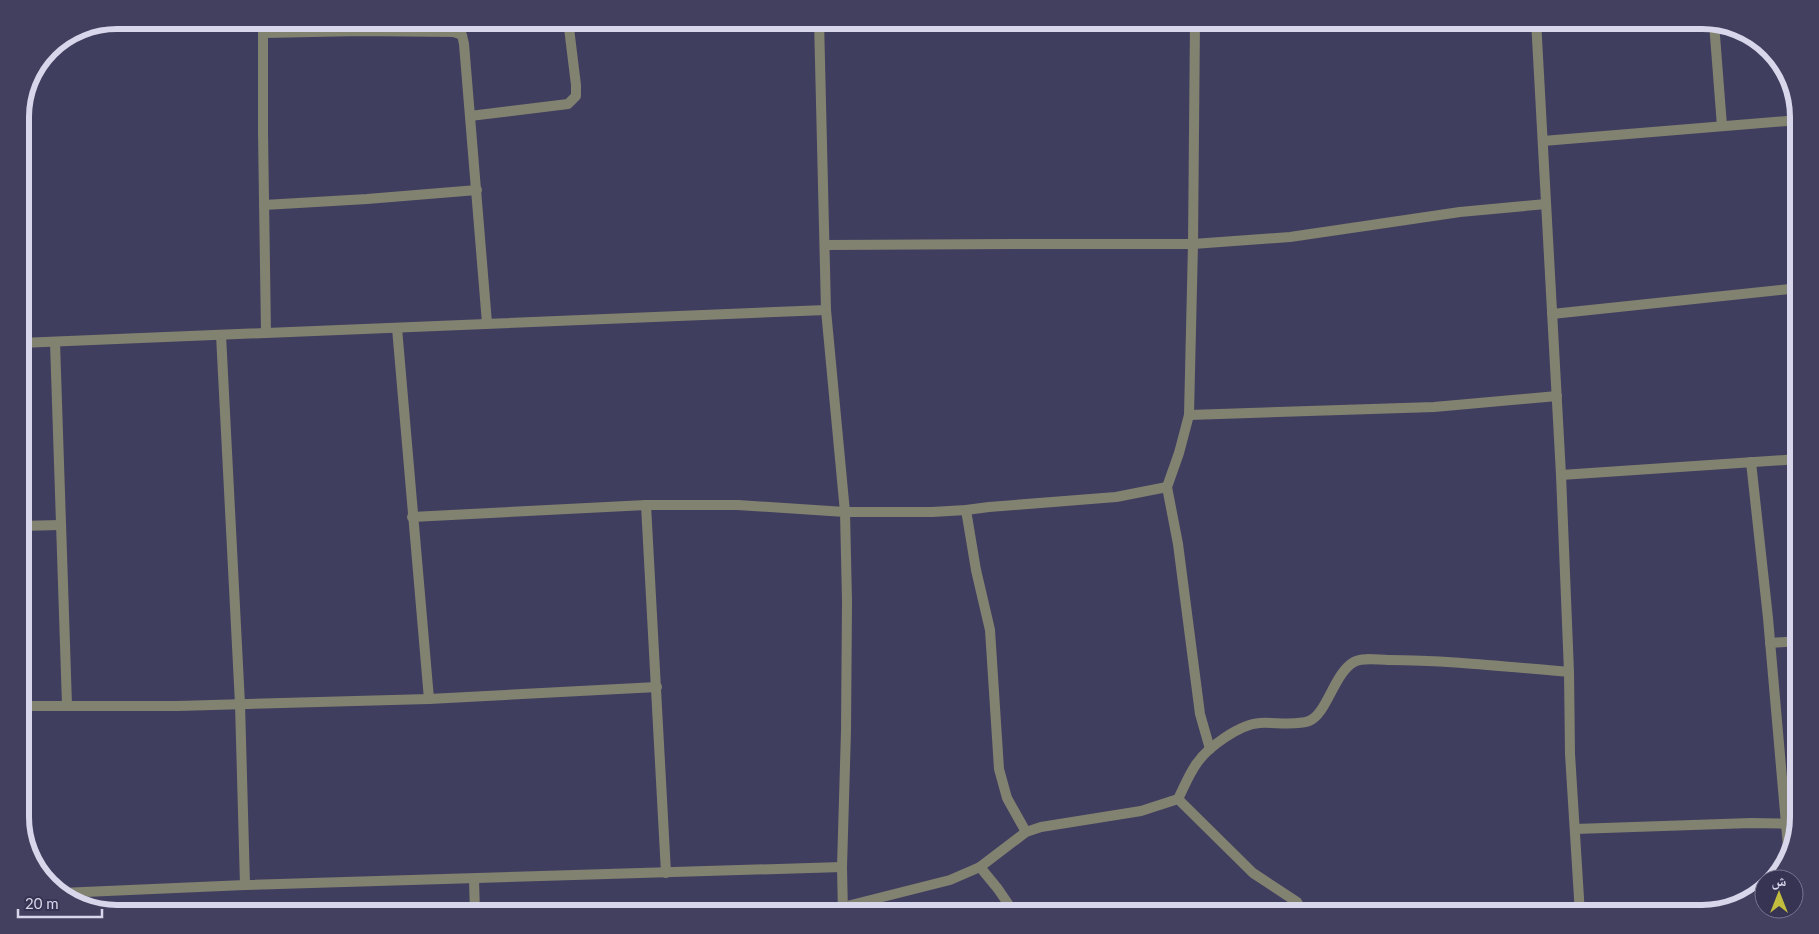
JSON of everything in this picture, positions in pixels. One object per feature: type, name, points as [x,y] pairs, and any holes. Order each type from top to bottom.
[{"type":"street","points":[[264,29],[266,333]]},
{"type":"street","points":[[470,116],[568,104],[576,96],[569,29]]},
{"type":"street","points":[[819,29],[826,310],[845,512],[847,601],[843,905]]},
{"type":"street","points":[[1195,29],[1189,415],[1179,453],[1167,487],[1178,544],[1200,714],[1210,749]]},
{"type":"street","points":[[1537,29],[1561,475],[1569,672],[1570,754],[1579,905]]},
{"type":"street","points":[[1714,29],[1722,126]]},
{"type":"street","points":[[264,32],[454,32],[462,35],[477,190],[487,323]]},
{"type":"street","points":[[1543,141],[1790,121]]},
{"type":"street","points":[[264,205],[477,190]]},
{"type":"street","points":[[825,245],[1193,244],[1290,237],[1460,212],[1546,204]]},
{"type":"street","points":[[1552,314],[1790,289]]},
{"type":"street","points":[[29,343],[826,310]]},
{"type":"street","points":[[397,328],[429,699]]},
{"type":"street","points":[[221,335],[240,704],[245,885]]},
{"type":"street","points":[[55,342],[66,705]]},
{"type":"street","points":[[1189,415],[1434,407],[1557,396]]},
{"type":"street","points":[[1561,475],[1790,460]]},
{"type":"street","points":[[1751,462],[1788,839]]},
{"type":"street","points":[[412,517],[646,505],[738,505],[845,512],[966,510],[1116,497],[1167,487]]},
{"type":"street","points":[[646,505],[666,873]]},
{"type":"street","points":[[966,510],[976,570],[990,630],[999,768],[1007,798],[1026,832]]},
{"type":"street","points":[[29,526],[60,525]]},
{"type":"street","points":[[1770,643],[1790,642]]},
{"type":"street","points":[[864,905],[950,880],[980,867],[1026,832],[1040,827],[1141,811],[1178,800],[1198,761],[1210,749],[1241,728],[1258,723],[1305,722],[1315,718],[1340,676],[1355,661],[1407,660],[1569,672]]},
{"type":"street","points":[[29,706],[240,704],[429,699],[657,687]]},
{"type":"street","points":[[1178,800],[1252,873],[1299,905]]},
{"type":"street","points":[[1575,830],[1790,823]]},
{"type":"street","points":[[72,893],[245,885],[842,867]]},
{"type":"street","points":[[980,867],[998,888],[1009,905]]},
{"type":"street","points":[[474,879],[475,905]]}]
